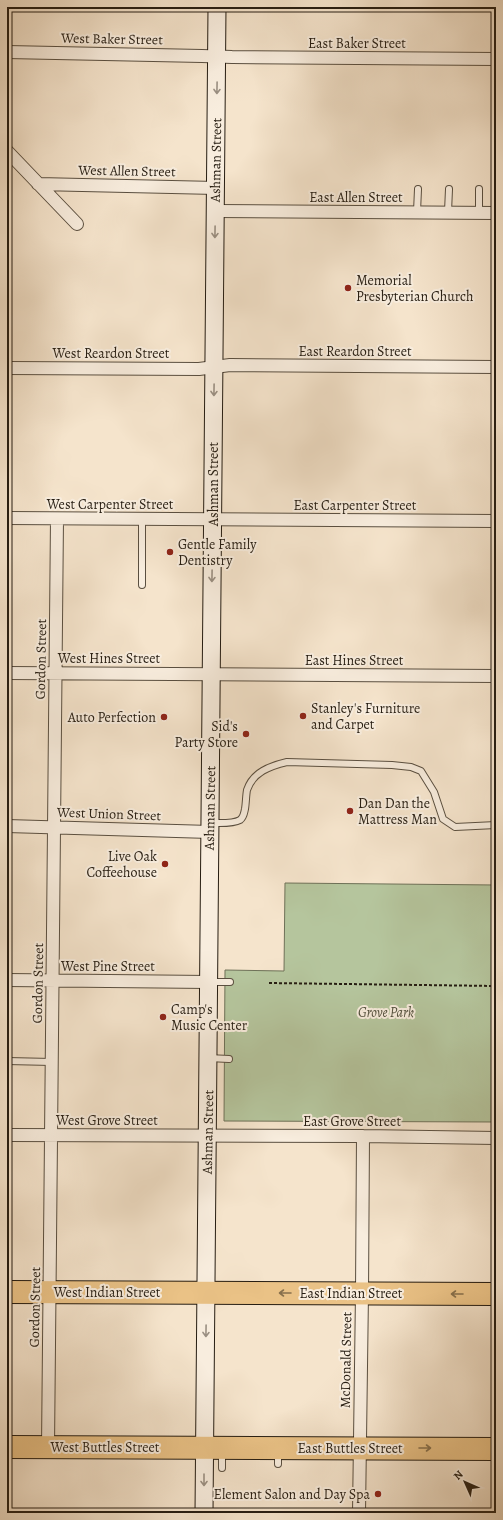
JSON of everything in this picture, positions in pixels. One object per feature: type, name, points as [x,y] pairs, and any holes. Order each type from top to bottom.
[{"type":"highway","name":"West Indian Street","points":[[7,1292],[206,1292]]},
{"type":"highway","name":"East Indian Street","points":[[206,1292],[496,1294]]},
{"type":"highway","name":"West Buttles Street","points":[[7,1447],[48,1447],[216,1454]]},
{"type":"highway","name":"East Buttles Street","points":[[216,1454],[278,1456],[360,1448],[496,1449]]},
{"type":"street","name":"Ashman Street","points":[[204,1513],[216,1454],[206,1292],[217,7]]},
{"type":"street","name":"West Baker Street","points":[[7,52],[217,57]]},
{"type":"street","name":"East Baker Street","points":[[217,57],[496,59]]},
{"type":"street","points":[[7,151],[77,224]]},
{"type":"street","name":"West Allen Street","points":[[38,184],[216,188]]},
{"type":"street","name":"East Allen Street","points":[[216,211],[496,213]]},
{"type":"street","name":"East Reardon Street","points":[[214,367],[230,365],[496,367]]},
{"type":"street","name":"West Reardon Street","points":[[7,368],[214,367]]},
{"type":"street","name":"West Carpenter Street","points":[[7,518],[213,519]]},
{"type":"street","name":"Gordon Street","points":[[48,1447],[57,518]]},
{"type":"street","name":"East Carpenter Street","points":[[213,519],[496,521]]},
{"type":"street","name":"West Hines Street","points":[[7,673],[212,674]]},
{"type":"street","name":"East Hines Street","points":[[212,674],[496,676]]},
{"type":"street","name":"West Union Street","points":[[7,826],[210,827]]},
{"type":"street","name":"West Pine Street","points":[[7,980],[209,982]]},
{"type":"street","name":"West Grove Street","points":[[7,1135],[208,1136]]},
{"type":"street","name":"East Grove Street","points":[[208,1136],[496,1138]]},
{"type":"street","name":"McDonald Street","points":[[359,1513],[363,1136]]},
{"type":"lane","points":[[417,212],[418,189]]},
{"type":"lane","points":[[448,189],[448,212]]},
{"type":"lane","points":[[479,189],[479,213]]},
{"type":"lane","points":[[142,519],[142,585]]},
{"type":"lane","points":[[210,827],[240,820],[244,815],[247,790],[252,780],[272,765],[287,762],[392,765],[411,767],[420,771],[434,792],[443,819],[455,827],[496,825]]},
{"type":"lane","points":[[209,982],[230,982]]},
{"type":"lane","points":[[208,1058],[229,1059]]},
{"type":"lane","points":[[7,1062],[52,1062]]},
{"type":"path","points":[[269,983],[496,986]]},
{"type":"green space","name":"Grove Park","points":[[285,883],[496,885],[496,1122],[224,1121],[225,970],[284,971]]},
{"type":"place","name":"Memorial Presbyterian Church","points":[[348,288]]},
{"type":"place","name":"Gentle Family Dentistry","points":[[170,552]]},
{"type":"place","name":"Stanley's Furniture and Carpet","points":[[303,716]]},
{"type":"place","name":"Auto Perfection","points":[[164,717]]},
{"type":"place","name":"Sid's Party Store","points":[[246,734]]},
{"type":"place","name":"Dan Dan the Mattress Man","points":[[350,811]]},
{"type":"place","name":"Live Oak Coffeehouse","points":[[165,864]]},
{"type":"place","name":"Camp's Music Center","points":[[163,1017]]},
{"type":"place","name":"Element Salon and Day Spa","points":[[378,1494]]}]
